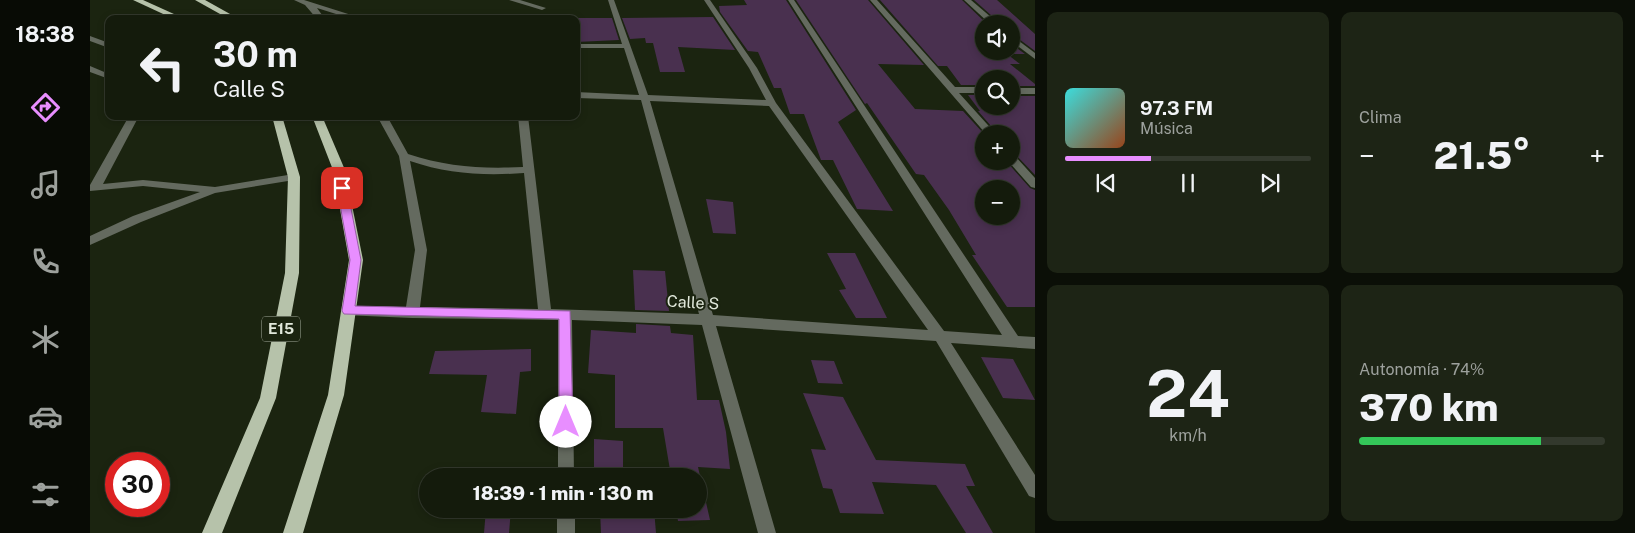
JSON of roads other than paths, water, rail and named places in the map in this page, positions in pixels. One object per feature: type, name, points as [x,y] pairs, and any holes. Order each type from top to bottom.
[{"type":"highway","points":[[137,0],[172,15]]},
{"type":"highway","points":[[199,0],[227,15]]},
{"type":"highway","name":"E15","points":[[212,533],[268,398],[292,273],[294,177],[278,120]]},
{"type":"highway","points":[[292,533],[336,395],[356,260],[339,170],[319,120]]},
{"type":"street","points":[[298,0],[309,1],[349,15]]},
{"type":"street","points":[[512,0],[542,8]]},
{"type":"street","points":[[611,0],[625,46],[645,98],[709,320],[767,533]]},
{"type":"street","points":[[707,0],[753,68],[772,103],[940,336],[1035,490]]},
{"type":"street","points":[[792,0],[1014,342]]},
{"type":"street","points":[[873,0],[983,125]]},
{"type":"street","points":[[967,0],[985,15]]},
{"type":"street","points":[[309,1],[319,15]]},
{"type":"street","points":[[90,38],[105,44]]},
{"type":"street","points":[[1020,44],[1035,57]]},
{"type":"street","points":[[580,46],[625,46]]},
{"type":"street","points":[[90,69],[105,75]]},
{"type":"street","points":[[953,90],[975,90]]},
{"type":"street","points":[[1020,91],[1035,91]]},
{"type":"street","points":[[580,95],[772,103]]},
{"type":"street","points":[[93,188],[134,120]]},
{"type":"street","points":[[384,120],[404,156],[421,250],[412,313]]},
{"type":"street","points":[[523,120],[545,314]]},
{"type":"street","points":[[404,156],[435,168],[474,173],[529,170]]},
{"type":"street","points":[[1020,168],[1035,185]]},
{"type":"street","points":[[90,241],[137,219],[215,190],[294,177]]},
{"type":"street","points":[[93,188],[143,183],[215,190]]},
{"type":"street","name":"Calle S","points":[[348,311],[565,314],[709,320],[1035,343]]},
{"type":"street","points":[[565,314],[566,468]]},
{"type":"street","points":[[566,518],[566,533]]}]
